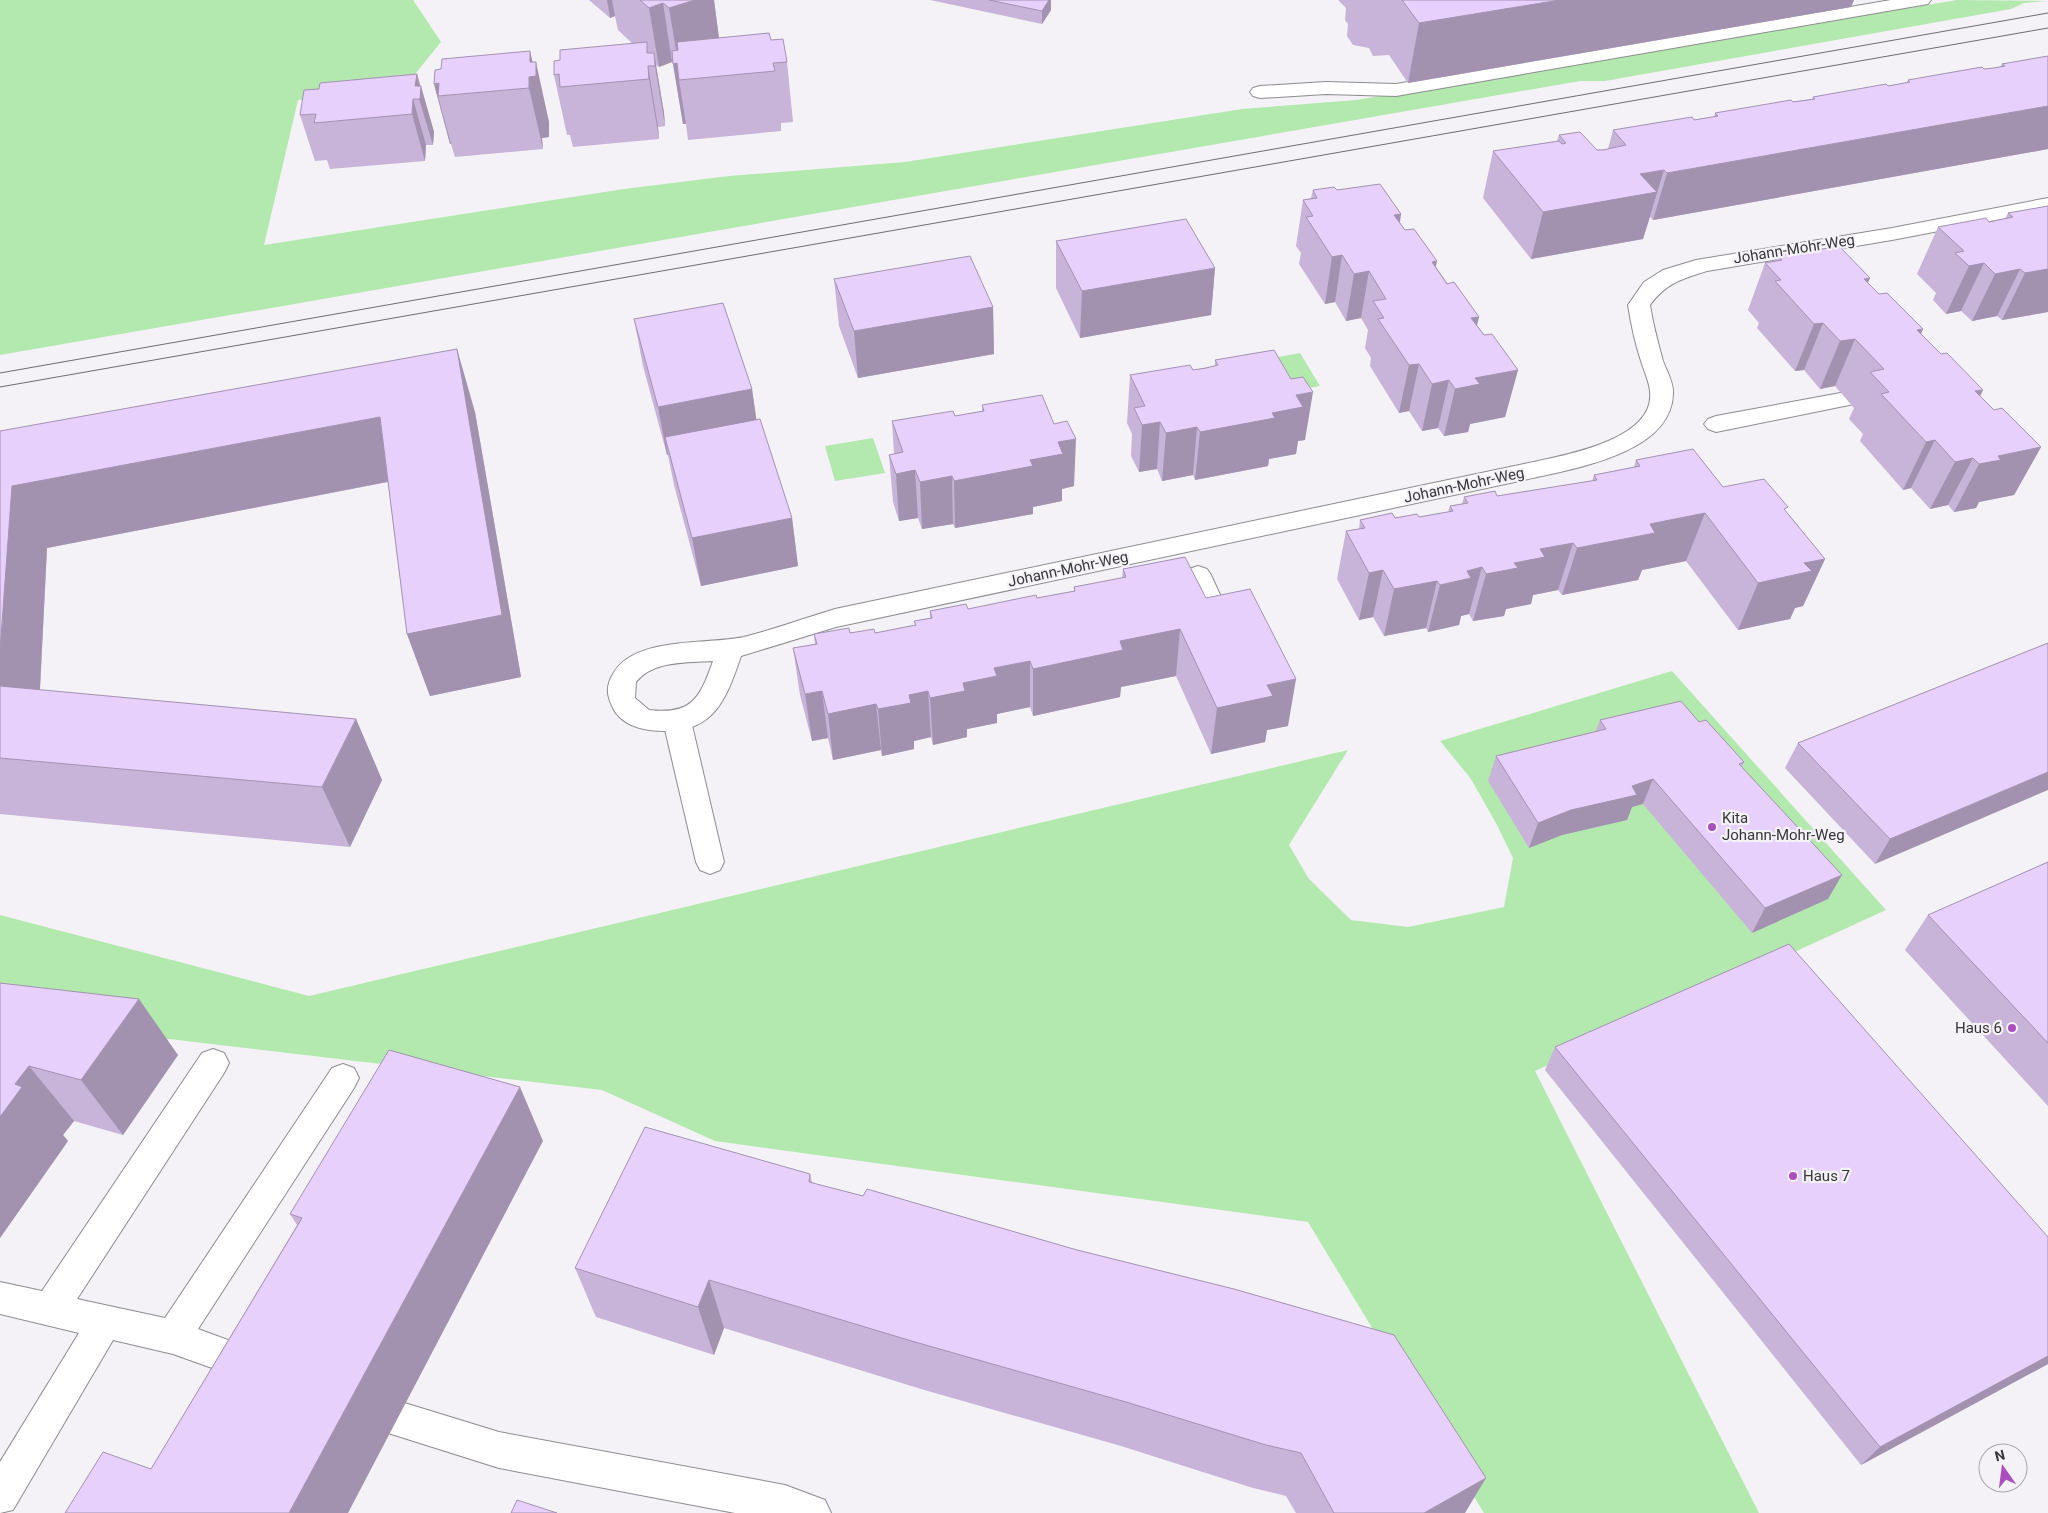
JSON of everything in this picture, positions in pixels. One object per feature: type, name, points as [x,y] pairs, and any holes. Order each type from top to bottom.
[{"type":"street","points":[[1260,92],[1326,88],[1396,90],[1922,0]]},
{"type":"street","name":"Johann-Mohr-Weg","points":[[730,649],[716,692],[703,710],[677,721],[652,722],[631,716],[622,704],[619,692],[624,677],[642,662],[665,655],[730,649],[835,618],[1524,472],[1607,449],[1636,438],[1652,425],[1660,410],[1662,394],[1642,325],[1640,304],[1652,287],[1671,274],[1704,264],[1892,234],[2048,204]]},
{"type":"street","points":[[1716,424],[1846,399]]},
{"type":"street","points":[[1198,575],[1227,640]]},
{"type":"street","points":[[677,721],[710,862]]},
{"type":"street","points":[[50,1309],[213,1063]]},
{"type":"street","points":[[173,1337],[343,1078]]},
{"type":"street","points":[[0,1298],[173,1337],[274,1373]]},
{"type":"street","points":[[0,1498],[105,1322]]},
{"type":"street","points":[[398,1419],[499,1450],[793,1510]]},
{"type":"green space","points":[[0,0],[413,0],[441,42],[398,95],[298,100],[264,245],[624,189],[729,176],[905,162],[1242,109],[1356,100],[1957,0],[2048,1],[2024,3],[2011,9],[1605,81],[1580,81],[0,355]]},
{"type":"green space","points":[[1300,353],[1320,386],[1270,395],[1250,362]]},
{"type":"green space","points":[[873,438],[885,473],[835,481],[825,446]]},
{"type":"green space","points":[[1672,671],[1886,910],[1535,1071],[1759,1513],[1484,1513],[1308,1222],[715,1141],[602,1090],[0,1019],[0,915],[309,996],[1348,750],[1289,845],[1309,879],[1351,920],[1408,927],[1504,907],[1513,858],[1471,779],[1440,741]]},
{"type":"building","points":[[640,0],[695,0],[669,8],[663,3],[649,8]]},
{"type":"building","points":[[989,0],[1049,0],[1042,11]]},
{"type":"building","points":[[1402,0],[1560,0],[1419,23]]},
{"type":"building","points":[[769,33],[771,40],[783,39],[787,62],[773,63],[775,71],[679,80],[677,63],[673,64],[672,51],[678,50],[677,42]]},
{"type":"building","points":[[647,42],[647,53],[654,53],[655,66],[648,66],[649,79],[560,87],[559,74],[554,75],[554,61],[560,60],[560,50]]},
{"type":"building","points":[[530,51],[530,62],[536,62],[536,76],[529,77],[529,88],[438,96],[439,83],[434,84],[435,70],[441,69],[442,59]]},
{"type":"building","points":[[2048,56],[2048,106],[1667,173],[1664,170],[1640,174],[1657,192],[1543,212],[1493,151],[1559,141],[1562,144],[1566,143],[1559,135],[1580,132],[1597,150],[1603,150],[1626,145],[1613,130],[1692,117],[1694,120],[1718,116],[1715,113],[1791,100],[1793,102],[1815,99],[1813,97],[1886,84],[1888,86],[1910,82],[1908,80],[1982,67],[1984,69],[1994,68],[2005,66],[2002,64]]},
{"type":"building","points":[[417,74],[415,86],[421,86],[420,99],[413,99],[412,114],[314,123],[316,114],[300,115],[304,90],[319,89],[320,83]]},
{"type":"building","points":[[1380,184],[1401,214],[1394,215],[1405,230],[1414,229],[1437,261],[1432,262],[1447,284],[1454,282],[1479,317],[1471,318],[1484,335],[1492,334],[1518,370],[1475,378],[1480,384],[1455,389],[1449,380],[1432,384],[1419,364],[1409,365],[1378,319],[1384,318],[1373,301],[1386,299],[1369,271],[1354,274],[1342,255],[1332,257],[1306,217],[1313,216],[1303,200],[1317,198],[1313,190],[1334,187],[1337,190]]},
{"type":"building","points":[[2048,206],[2048,269],[2025,273],[2020,269],[1995,274],[1984,263],[1969,266],[1955,253],[1964,251],[1938,227],[1986,218],[1989,222],[2013,217],[2008,213]]},
{"type":"building","points":[[1186,219],[1215,268],[1082,291],[1056,241]]},
{"type":"building","points":[[1839,246],[1870,278],[1864,279],[1879,294],[1887,293],[1923,329],[1917,330],[1941,354],[1947,353],[1983,390],[1975,391],[1994,410],[2002,408],[2041,447],[1998,456],[2001,460],[1979,464],[1973,458],[1955,462],[1935,440],[1926,442],[1881,394],[1889,392],[1870,372],[1884,369],[1855,339],[1840,341],[1823,323],[1814,324],[1775,281],[1781,280],[1765,263],[1782,260],[1777,254],[1797,250],[1800,253]]},
{"type":"building","points":[[970,256],[993,307],[854,331],[834,279]]},
{"type":"building","points":[[723,303],[752,389],[658,407],[634,319]]},
{"type":"building","points":[[457,349],[502,615],[407,634],[380,417],[12,486],[0,651],[0,431]]},
{"type":"building","points":[[1274,350],[1291,379],[1303,377],[1313,392],[1296,395],[1303,407],[1272,413],[1275,418],[1200,432],[1197,427],[1166,433],[1160,422],[1142,425],[1134,408],[1145,406],[1130,375],[1190,365],[1193,370],[1206,368],[1218,365],[1215,360]]},
{"type":"building","points":[[1042,395],[1054,424],[1067,421],[1076,439],[1058,442],[1063,454],[1030,460],[1033,466],[954,481],[952,476],[920,482],[915,470],[896,474],[889,455],[903,452],[892,421],[953,411],[955,416],[984,411],[982,405]]},
{"type":"building","points":[[760,419],[792,518],[692,538],[665,437]]},
{"type":"building","points":[[1693,449],[1723,487],[1764,479],[1788,507],[1784,509],[1825,559],[1804,563],[1812,571],[1758,583],[1705,513],[1650,524],[1655,533],[1577,548],[1573,543],[1540,549],[1545,557],[1514,563],[1518,568],[1486,574],[1482,567],[1467,571],[1471,578],[1440,585],[1437,581],[1394,589],[1383,570],[1369,573],[1346,531],[1365,528],[1360,520],[1392,513],[1395,518],[1417,514],[1419,517],[1453,511],[1450,506],[1468,503],[1464,497],[1495,491],[1497,496],[1597,480],[1594,475],[1640,466],[1636,460]]},
{"type":"building","points":[[1185,557],[1206,598],[1250,589],[1296,679],[1267,685],[1273,696],[1217,708],[1180,629],[1120,641],[1123,650],[1033,669],[1030,661],[994,668],[997,676],[963,683],[965,691],[930,698],[928,691],[909,695],[911,703],[878,709],[876,704],[828,714],[822,691],[805,694],[793,648],[817,644],[814,634],[849,628],[850,633],[874,629],[875,633],[916,625],[914,621],[932,618],[930,611],[966,604],[968,609],[1036,595],[1037,598],[1075,591],[1074,587],[1126,577],[1123,569]]},
{"type":"building","points":[[2048,643],[2048,772],[1890,839],[1798,743]]},
{"type":"building","points":[[0,686],[356,719],[322,787],[0,758]]},
{"type":"building","name":"Kita Johann-Mohr-Weg","points":[[1681,701],[1699,722],[1706,720],[1744,762],[1739,764],[1842,875],[1765,908],[1653,779],[1632,786],[1637,795],[1571,810],[1538,823],[1496,756],[1606,729],[1600,720]]},
{"type":"building","points":[[2048,862],[2048,1043],[1928,915]]},
{"type":"building","name":"Haus 7","points":[[1789,944],[2048,1237],[2048,1356],[1880,1447],[1555,1047]]},
{"type":"building","points":[[0,983],[139,999],[81,1080],[29,1066],[15,1084],[22,1087],[0,1117]]},
{"type":"building","points":[[389,1050],[520,1087],[289,1513],[65,1513],[103,1452],[151,1469],[302,1218],[290,1214]]},
{"type":"building","points":[[645,1127],[810,1174],[809,1182],[863,1196],[867,1189],[1077,1250],[1234,1289],[1394,1335],[1486,1478],[1424,1513],[1334,1513],[1301,1453],[1266,1445],[709,1280],[698,1307],[575,1268]]},
{"type":"building","points":[[517,1500],[557,1513],[511,1513]]},
{"type":"tram line","points":[[0,373],[2048,13]]},
{"type":"tram line","points":[[0,387],[2048,28]]},
{"type":"place","name":"Kita Johann-Mohr-Weg","points":[[1712,827]]},
{"type":"place","name":"Haus 6","points":[[2012,1028]]},
{"type":"place","name":"Haus 7","points":[[1793,1176]]}]
